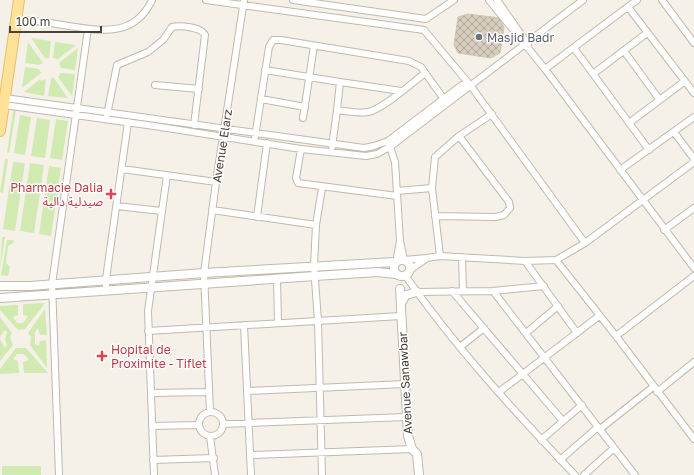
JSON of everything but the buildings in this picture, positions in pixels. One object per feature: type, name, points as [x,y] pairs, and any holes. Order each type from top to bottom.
[{"type":"main road","points":[[0,131],[19,0]]},
{"type":"street","points":[[16,18],[88,29],[114,30],[124,28],[140,18],[152,0]]},
{"type":"street","points":[[206,0],[243,3],[424,30],[492,114],[585,243]]},
{"type":"street","points":[[293,0],[426,20]]},
{"type":"street","points":[[424,30],[426,20],[454,0]]},
{"type":"street","points":[[489,0],[526,43]]},
{"type":"street","points":[[497,0],[531,51],[694,268]]},
{"type":"street","points":[[4,102],[76,107],[108,112],[223,136],[301,149],[366,156],[377,154],[389,143],[445,101],[470,85],[583,0]]},
{"type":"street","points":[[545,69],[637,0]]},
{"type":"street","points":[[662,0],[694,43]]},
{"type":"street","name":"Avenue Elarz","points":[[210,412],[204,272],[243,3]]},
{"type":"street","points":[[628,7],[694,93]]},
{"type":"street","points":[[106,119],[117,65],[148,52],[163,40],[172,27],[176,26],[200,30],[205,35],[194,125]]},
{"type":"street","points":[[59,475],[52,284],[88,29]]},
{"type":"street","points":[[593,74],[647,33]]},
{"type":"street","points":[[254,140],[269,47],[273,40],[281,40],[409,61],[416,64],[425,73],[445,101]]},
{"type":"street","points":[[303,118],[314,46]]},
{"type":"street","points":[[574,48],[649,150]]},
{"type":"street","points":[[624,51],[659,99]]},
{"type":"street","points":[[265,70],[401,91]]},
{"type":"street","points":[[337,110],[366,113],[371,112],[425,73]]},
{"type":"street","points":[[629,123],[685,80]]},
{"type":"street","points":[[331,153],[340,82]]},
{"type":"street","points":[[155,85],[199,89]]},
{"type":"street","points":[[261,99],[305,107]]},
{"type":"street","points":[[4,102],[128,122],[155,122],[225,128],[332,145],[364,148],[389,143]]},
{"type":"street","points":[[440,256],[432,188],[435,157],[459,136],[492,114]]},
{"type":"street","points":[[620,170],[694,117]]},
{"type":"street","points":[[106,290],[106,279],[128,122]]},
{"type":"street","points":[[0,286],[52,284],[204,272],[399,261],[440,256],[525,261],[556,260],[585,243],[694,160],[674,132]]},
{"type":"street","points":[[435,216],[496,217],[504,215],[510,208],[509,202],[459,136]]},
{"type":"street","points":[[257,217],[267,143]]},
{"type":"street","points":[[389,143],[395,162],[400,241],[399,261],[393,267],[402,274],[460,347],[540,440],[575,475]]},
{"type":"street","points":[[301,149],[297,182],[322,188],[397,193],[432,188]]},
{"type":"street","points":[[122,169],[216,182]]},
{"type":"street","points":[[154,475],[148,331],[150,288],[167,176]]},
{"type":"street","points":[[322,188],[316,225],[314,266],[322,420],[322,475]]},
{"type":"street","points":[[117,206],[161,211]]},
{"type":"street","points":[[664,230],[694,208]]},
{"type":"street","points":[[212,210],[316,225]]},
{"type":"street","points":[[462,257],[463,291]]},
{"type":"street","points":[[0,298],[277,278],[378,272],[402,274],[427,258]]},
{"type":"street","points":[[556,260],[694,439]]},
{"type":"street","points":[[399,261],[409,265],[402,274]]},
{"type":"street","points":[[525,261],[577,333]]},
{"type":"street","name":"Avenue Sanawbar","points":[[402,274],[400,289],[406,417],[408,436],[412,449],[417,454],[419,475]]},
{"type":"street","points":[[616,336],[694,276]]},
{"type":"street","points":[[277,278],[278,323]]},
{"type":"street","points":[[401,304],[406,295],[417,292],[493,291],[544,286]]},
{"type":"street","points":[[452,291],[562,420]]},
{"type":"street","points":[[493,291],[582,404],[635,475]]},
{"type":"street","points":[[526,333],[558,306]]},
{"type":"street","points":[[148,331],[401,316]]},
{"type":"street","points":[[499,392],[600,316]]},
{"type":"street","points":[[244,325],[251,475]]},
{"type":"street","points":[[460,347],[484,328]]},
{"type":"street","points":[[560,460],[599,428],[694,362]]},
{"type":"street","points":[[247,391],[405,384]]},
{"type":"street","points":[[151,393],[209,392]]},
{"type":"street","points":[[540,440],[582,404]]},
{"type":"street","points":[[210,412],[220,416],[223,424],[218,434],[210,436],[203,433],[198,425],[202,415],[210,412]]},
{"type":"street","points":[[223,424],[406,417]]},
{"type":"street","points":[[152,426],[198,425]]},
{"type":"street","points":[[210,436],[215,475]]},
{"type":"street","points":[[584,475],[614,448]]},
{"type":"street","points":[[251,455],[412,449]]},
{"type":"street","points":[[154,460],[214,458]]},
{"type":"green space","points":[[31,38],[51,41],[49,58],[45,58]]},
{"type":"green space","points":[[28,42],[43,63],[39,65],[25,63]]},
{"type":"green space","points":[[55,42],[76,45],[58,59],[53,58]]},
{"type":"green space","points":[[78,48],[75,70],[61,68],[59,63]]},
{"type":"green space","points":[[25,67],[39,69],[41,73],[22,88]]},
{"type":"green space","points":[[61,73],[75,74],[72,96],[58,77]]},
{"type":"green space","points":[[53,77],[68,98],[48,96],[51,79]]},
{"type":"green space","points":[[40,79],[41,81],[46,79],[44,96],[24,92]]},
{"type":"green space","points":[[13,111],[16,111],[9,153],[7,153]]},
{"type":"green space","points":[[20,115],[31,117],[25,155],[14,153]]},
{"type":"green space","points":[[37,118],[50,120],[45,158],[31,156]]},
{"type":"green space","points":[[56,119],[68,121],[62,160],[50,158]]},
{"type":"green space","points":[[5,159],[8,159],[3,193],[0,192]]},
{"type":"green space","points":[[13,162],[25,163],[15,231],[3,229]]},
{"type":"green space","points":[[30,163],[44,165],[34,233],[20,231]]},
{"type":"green space","points":[[49,166],[61,168],[51,236],[39,234]]},
{"type":"green space","points":[[2,237],[5,237],[0,270]]},
{"type":"green space","points":[[7,240],[14,240],[13,243],[8,246],[6,263],[10,267],[8,276],[1,275]]},
{"type":"green space","points":[[45,303],[25,329],[18,330],[0,310],[0,306],[18,305],[18,315],[13,317],[17,323],[23,323],[28,316],[23,315],[23,304]]},
{"type":"green space","points":[[45,309],[47,335],[40,335],[38,328],[35,332],[35,344],[39,346],[40,341],[46,340],[47,368],[30,345],[31,337],[28,333]]},
{"type":"green space","points":[[0,317],[12,333],[10,337],[13,345],[0,361],[0,339],[5,348],[7,345],[5,339],[7,332],[5,330],[0,337]]},
{"type":"green space","points":[[16,348],[26,348],[48,373],[24,373],[23,362],[29,360],[24,354],[17,354],[13,359],[18,361],[19,373],[0,374],[0,369]]},
{"type":"green space","points":[[2,466],[41,466],[41,475],[2,475]]},
{"type":"place","name":"Masjid Badr","points":[[479,37]]},
{"type":"place","name":"Pharmacie Dalia صيدلية دالية","points":[[111,194]]},
{"type":"place","name":"Hopital de Proximite - Tiflet","points":[[102,356]]}]
